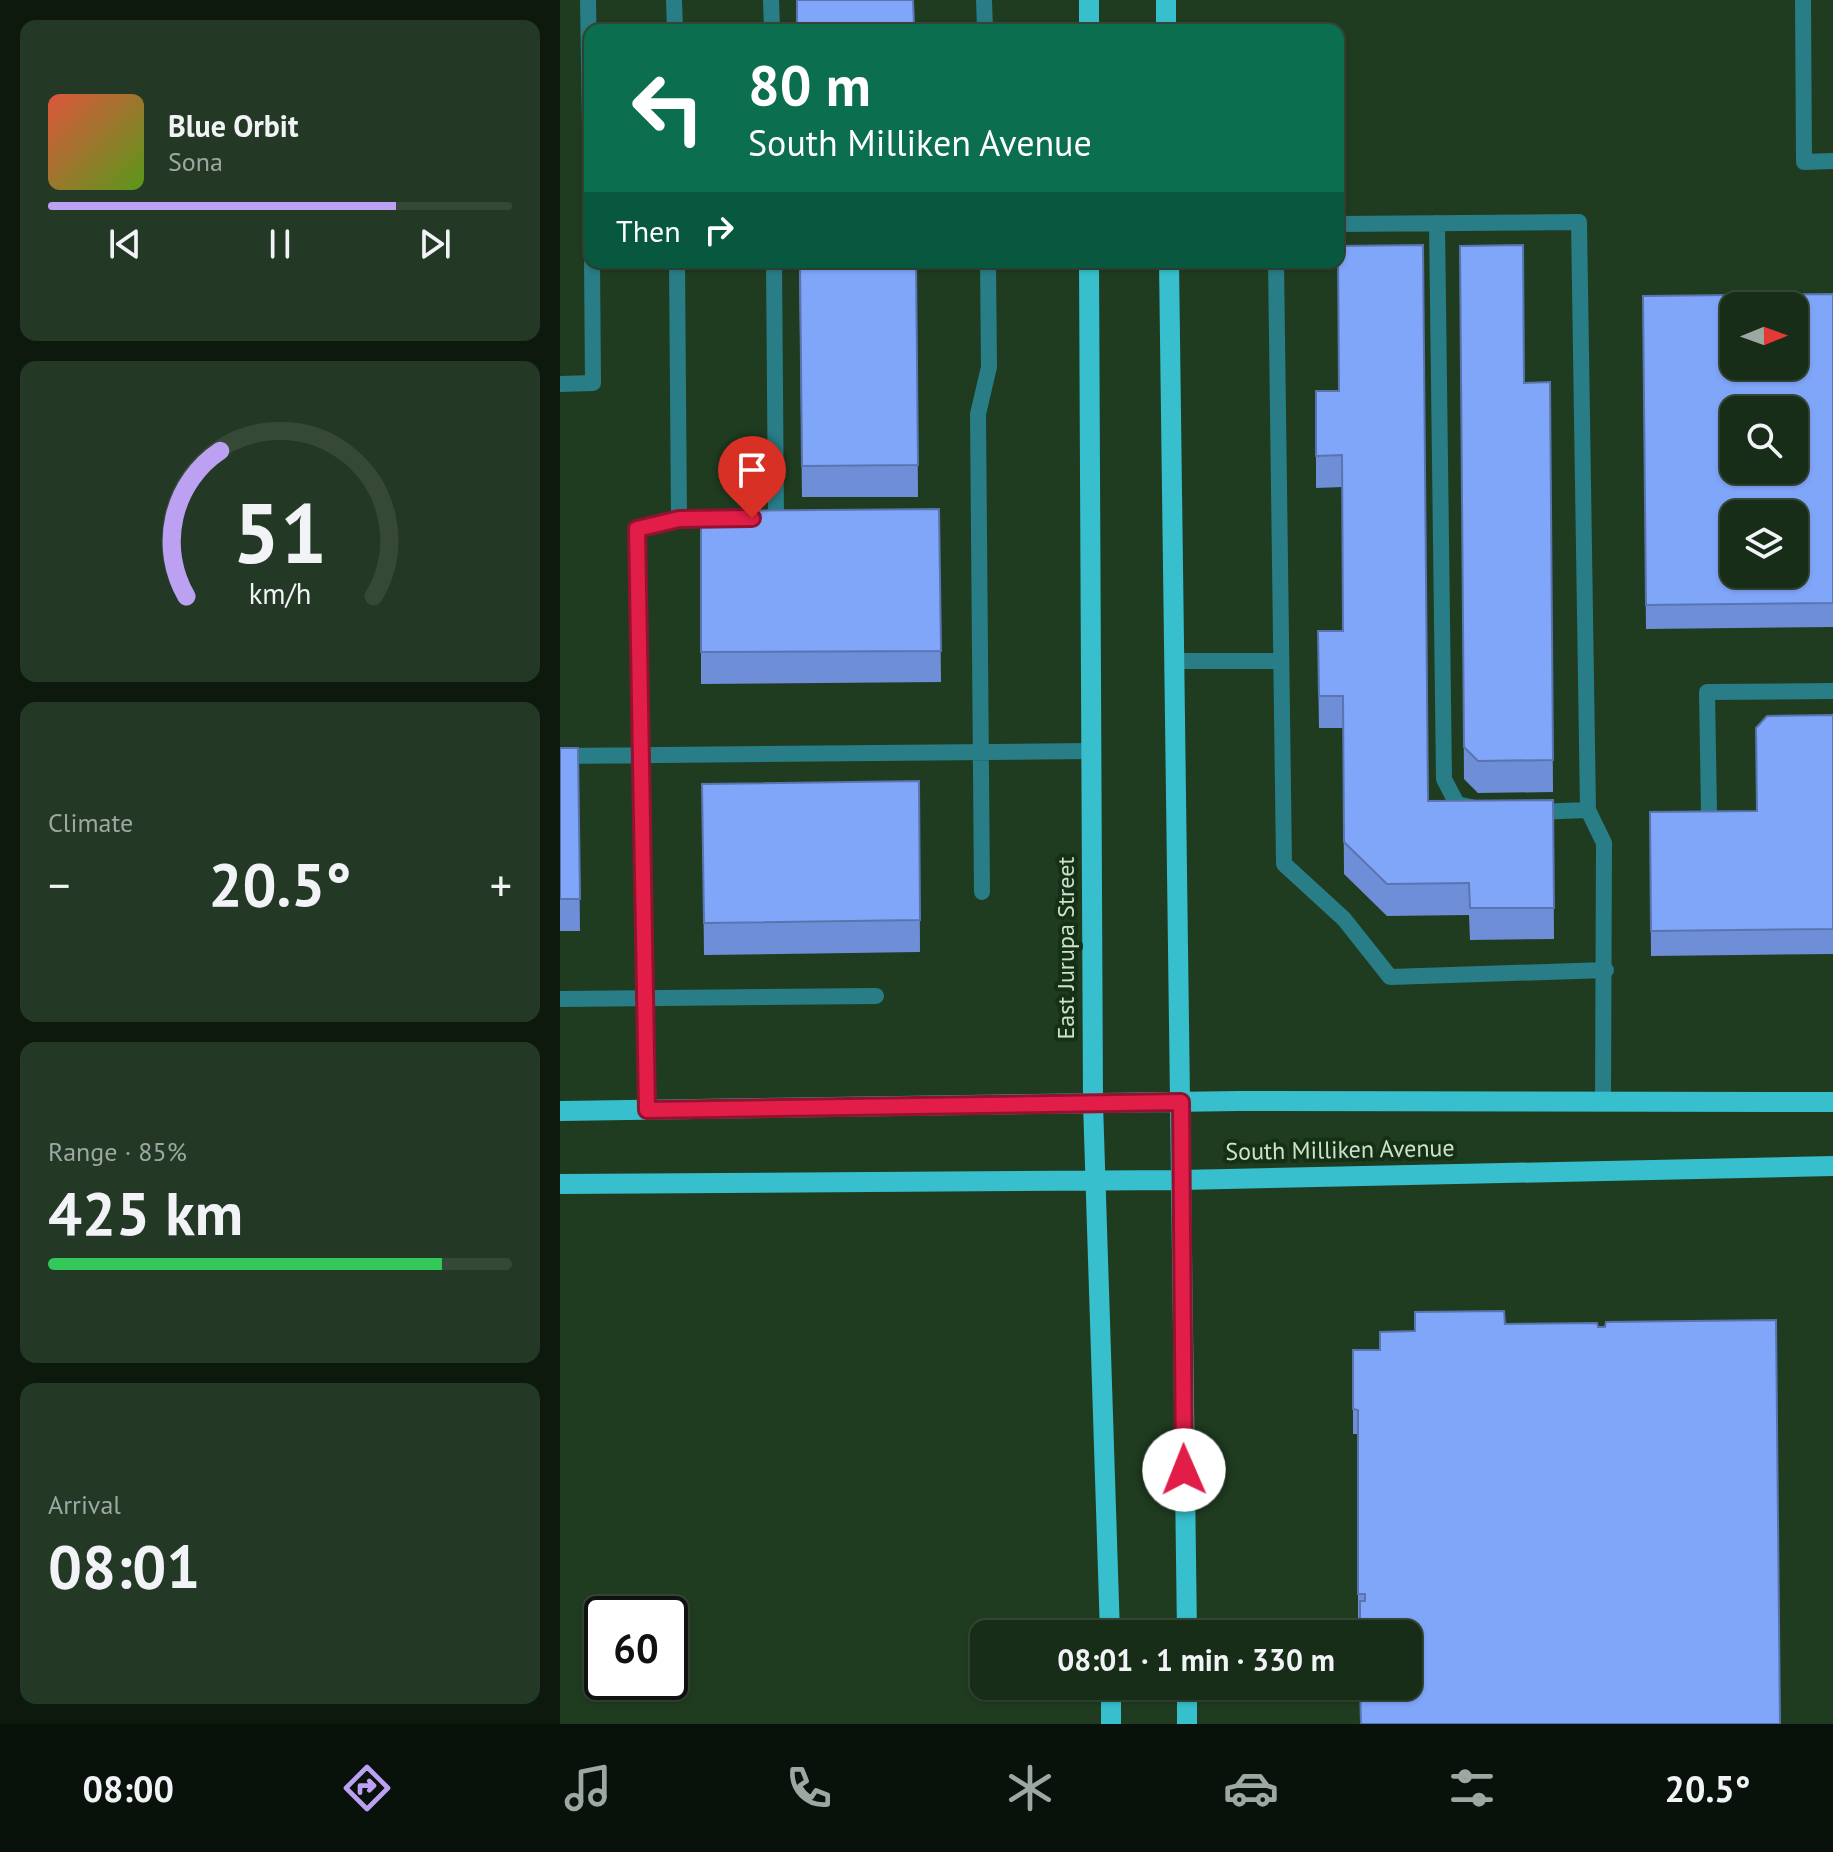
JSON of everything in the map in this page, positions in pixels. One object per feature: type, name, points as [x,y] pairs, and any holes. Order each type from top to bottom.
[{"type":"main road","points":[[1089,0],[1089,24]]},
{"type":"main road","points":[[1166,0],[1166,24]]},
{"type":"main road","name":"East Jurupa Street","points":[[1089,268],[1093,1103],[1110,1620]]},
{"type":"main road","points":[[1169,268],[1177,661],[1187,1620]]},
{"type":"main road","name":"South Milliken Avenue","points":[[560,1111],[1181,1102],[1833,1102]]},
{"type":"main road","name":"South Milliken Avenue","points":[[560,1184],[1181,1180],[1833,1166]]},
{"type":"main road","points":[[1111,1700],[1111,1724]]},
{"type":"main road","points":[[1187,1700],[1187,1724]]},
{"type":"lane","points":[[588,0],[588,24]]},
{"type":"lane","points":[[674,0],[675,24]]},
{"type":"lane","points":[[771,0],[772,24]]},
{"type":"lane","points":[[984,0],[985,24]]},
{"type":"lane","points":[[1803,0],[1804,162],[1833,161]]},
{"type":"lane","points":[[1344,224],[1579,222],[1588,810],[1604,843],[1606,970],[1603,1101]]},
{"type":"lane","points":[[1437,223],[1444,779],[1457,804],[1494,811]]},
{"type":"lane","points":[[560,384],[593,383],[592,268]]},
{"type":"lane","points":[[677,268],[679,519]]},
{"type":"lane","points":[[647,1110],[638,755],[637,529],[679,519],[776,517],[774,268]]},
{"type":"lane","points":[[982,892],[978,414],[989,367],[988,268]]},
{"type":"lane","points":[[1276,268],[1284,864],[1344,919],[1390,977],[1606,970]]},
{"type":"lane","points":[[1177,661],[1281,661]]},
{"type":"lane","points":[[1709,812],[1707,692],[1833,691]]},
{"type":"lane","points":[[560,756],[1091,751]]},
{"type":"lane","points":[[1520,813],[1588,810]]},
{"type":"lane","points":[[560,999],[876,996]]},
{"type":"building","points":[[797,0],[913,0],[914,24],[797,24]]},
{"type":"building","points":[[1423,245],[1428,801],[1553,800],[1554,908],[1470,908],[1469,883],[1387,884],[1344,842],[1343,696],[1319,696],[1318,631],[1343,631],[1342,455],[1316,456],[1316,391],[1339,391],[1338,268],[1344,268],[1344,246]]},
{"type":"building","points":[[1523,245],[1524,383],[1550,382],[1553,760],[1478,761],[1464,747],[1460,246]]},
{"type":"building","points":[[800,268],[916,268],[918,465],[802,466]]},
{"type":"building","points":[[1808,294],[1833,294],[1833,603],[1646,605],[1643,296],[1720,295],[1720,380],[1808,380]]},
{"type":"building","points":[[939,509],[941,651],[701,652],[701,511]]},
{"type":"building","points":[[1833,715],[1833,929],[1651,931],[1650,812],[1757,811],[1756,728],[1767,716]]},
{"type":"building","points":[[560,748],[578,748],[580,899],[560,899]]},
{"type":"building","points":[[919,781],[920,920],[704,923],[702,784]]},
{"type":"building","points":[[1504,1311],[1505,1324],[1597,1323],[1598,1327],[1605,1327],[1606,1322],[1776,1320],[1780,1724],[1361,1724],[1360,1700],[1422,1700],[1422,1620],[1360,1620],[1360,1601],[1365,1601],[1365,1594],[1358,1594],[1358,1410],[1353,1409],[1353,1350],[1380,1350],[1380,1332],[1415,1331],[1415,1312]]},
{"type":"route","points":[[752,518],[679,519],[637,529],[638,755],[647,1110],[1181,1102],[1184,1470]]}]
